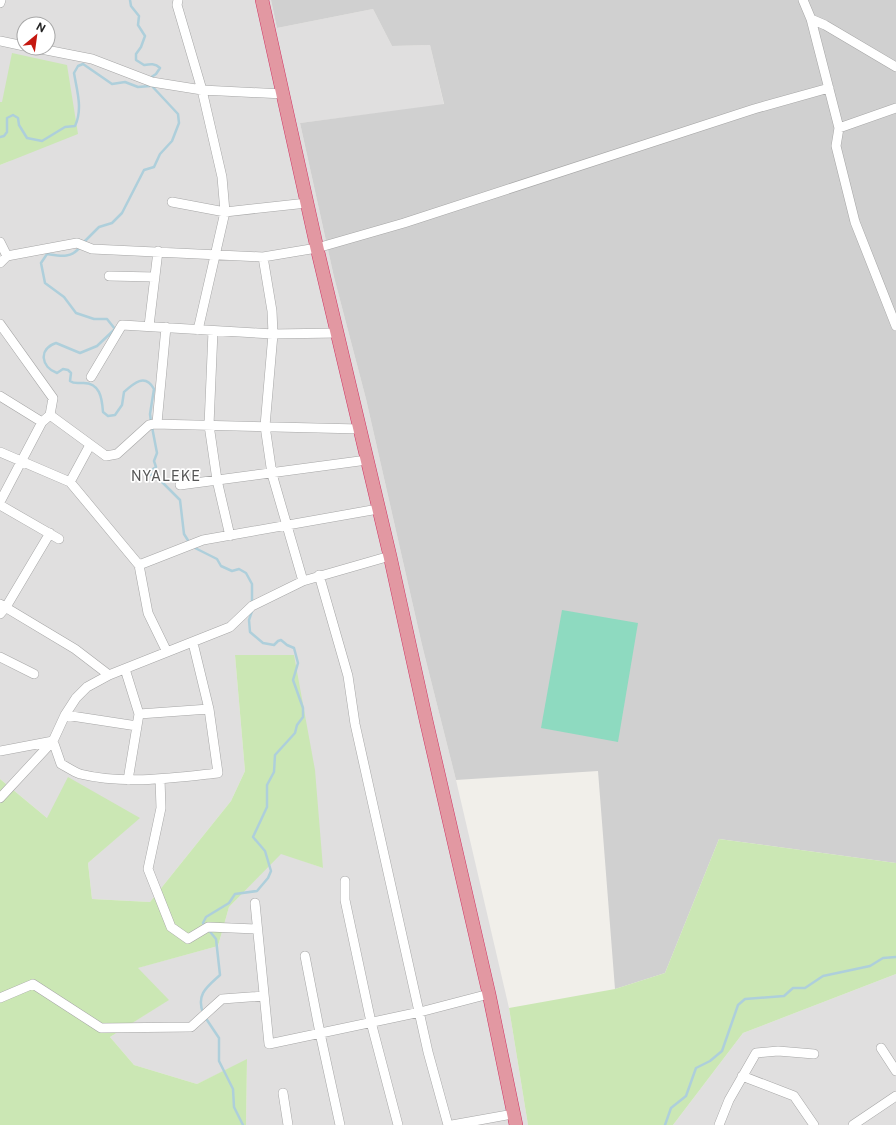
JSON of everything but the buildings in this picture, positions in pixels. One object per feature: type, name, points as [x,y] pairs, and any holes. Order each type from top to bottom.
[{"type":"highway","points":[[262,0],[317,248],[338,333],[366,460],[390,556],[426,720],[490,994],[514,1120]]},
{"type":"street","points":[[178,0],[177,4],[202,90],[222,177],[225,212],[198,330]]},
{"type":"street","points":[[803,0],[811,19],[839,128],[836,146],[855,222],[896,326]]},
{"type":"street","points":[[811,19],[825,25],[896,67]]},
{"type":"street","points":[[0,41],[16,44]]},
{"type":"street","points":[[56,52],[92,59],[149,81],[202,90],[284,94]]},
{"type":"street","points":[[0,263],[8,256],[76,243],[92,249],[158,251],[214,255],[263,256],[317,248],[404,223],[754,109],[829,88]]},
{"type":"street","points":[[839,128],[896,108]]},
{"type":"street","points":[[172,202],[225,212],[308,203]]},
{"type":"street","points":[[0,242],[8,256]]},
{"type":"street","points":[[149,326],[158,251]]},
{"type":"street","points":[[263,256],[272,311],[273,334],[265,426],[272,474],[303,581]]},
{"type":"street","points":[[109,276],[155,277]]},
{"type":"street","points":[[0,324],[53,398],[50,415],[42,422],[0,503],[60,539]]},
{"type":"street","points":[[91,377],[122,325],[273,334],[338,333]]},
{"type":"street","points":[[153,424],[166,327]]},
{"type":"street","points":[[213,331],[209,425],[217,480],[230,536]]},
{"type":"street","points":[[0,396],[42,422]]},
{"type":"street","points":[[50,415],[106,456],[117,454],[153,424],[360,429]]},
{"type":"street","points":[[70,482],[90,445]]},
{"type":"street","points":[[0,452],[70,482],[139,565],[148,613],[166,652]]},
{"type":"street","points":[[180,485],[272,474],[366,460]]},
{"type":"street","points":[[139,565],[203,540],[378,509]]},
{"type":"street","points":[[50,534],[2,608],[75,648],[109,675]]},
{"type":"street","points":[[0,798],[53,741],[65,715],[76,698],[87,687],[109,675],[166,652],[193,643],[230,627],[252,606],[303,581],[319,575],[390,556]]},
{"type":"street","points":[[319,575],[348,676],[355,724],[428,1052],[448,1125]]},
{"type":"street","points":[[53,741],[61,764],[79,774],[128,780],[160,780],[218,773],[209,709],[193,643]]},
{"type":"street","points":[[0,657],[34,674]]},
{"type":"street","points":[[125,669],[140,714],[128,780]]},
{"type":"street","points":[[140,714],[209,709]]},
{"type":"street","points":[[65,715],[137,726]]},
{"type":"street","points":[[0,750],[53,741]]},
{"type":"street","points":[[160,780],[161,808],[148,869],[171,927],[188,939],[206,928],[257,928]]},
{"type":"street","points":[[345,881],[345,900],[371,1022],[398,1125]]},
{"type":"street","points":[[255,903],[269,1044],[420,1012],[490,994]]},
{"type":"street","points":[[305,956],[340,1125]]},
{"type":"street","points":[[0,998],[33,984],[101,1028],[191,1027],[222,999],[264,996]]},
{"type":"street","points":[[881,1048],[896,1071]]},
{"type":"street","points":[[719,1125],[742,1076],[756,1053],[778,1051],[814,1054]]},
{"type":"street","points":[[742,1076],[794,1096],[814,1125]]},
{"type":"street","points":[[283,1093],[288,1125]]},
{"type":"street","points":[[853,1125],[896,1096]]},
{"type":"street","points":[[452,1125],[514,1120]]},
{"type":"shaded area","points":[[0,0],[271,0],[277,28],[373,9],[392,46],[430,45],[444,105],[300,123],[334,277],[366,399],[422,645],[456,780],[509,1008],[528,1125],[246,1125],[247,1060],[197,1084],[134,1065],[110,1037],[168,1000],[137,968],[218,946],[229,907],[281,853],[323,868],[235,655],[245,771],[231,801],[150,902],[92,899],[88,863],[139,818],[47,818],[0,779],[0,165],[10,161],[2,102],[0,102]]},
{"type":"shaded area","points":[[271,0],[896,0],[896,863],[719,839],[665,973],[615,989],[598,771],[456,780],[422,645],[366,399],[334,277],[300,123],[444,104],[430,45],[392,46],[373,9],[277,28]]},
{"type":"shaded area","points":[[896,974],[896,1125],[673,1125],[743,1033]]},
{"type":"green space","points":[[12,53],[16,54],[16,56],[26,56],[67,65],[78,134],[0,165],[0,102],[2,102]]},
{"type":"green space","points":[[562,610],[638,623],[618,742],[541,728]]},
{"type":"green space","points":[[235,655],[294,655],[315,770],[323,868],[281,854],[229,907],[218,946],[138,968],[169,1000],[110,1037],[134,1065],[197,1084],[247,1059],[246,1125],[0,1125],[0,779],[47,818],[68,777],[140,818],[88,863],[92,899],[150,902],[231,801],[245,771]]},
{"type":"green space","points":[[719,839],[896,863],[896,974],[743,1033],[673,1125],[528,1125],[509,1008],[615,989],[665,973]]},
{"type":"waterway","points":[[130,0],[131,6],[139,16],[138,25],[145,36],[141,47],[136,54],[136,60],[144,65],[150,64],[160,68],[156,74],[150,78]]},
{"type":"waterway","points":[[0,137],[4,136],[7,132],[7,118],[13,115],[18,118],[19,125],[27,138],[42,141],[65,127],[75,126],[79,113],[79,107],[74,73],[78,66],[83,64],[112,84],[125,82],[138,87],[150,86]]},
{"type":"waterway","points":[[83,243],[99,227],[112,223],[122,213],[144,170],[154,167],[160,154],[172,141],[179,123],[178,114],[150,84]]},
{"type":"waterway","points":[[80,247],[77,251],[65,256],[47,254],[41,263],[45,283],[64,297],[76,313],[94,319],[107,319],[115,329],[97,346],[80,353],[56,343],[46,349],[44,354],[45,362],[48,367],[57,373],[63,369],[68,370],[71,373],[71,382],[88,383],[93,385],[101,396],[103,412],[108,416],[115,415],[122,405],[124,392],[139,381],[147,381],[154,389],[150,414],[151,422]]},
{"type":"waterway","points":[[152,427],[157,453],[154,461],[156,467],[150,471],[149,474],[157,477],[180,500],[184,534],[189,542]]},
{"type":"waterway","points":[[193,547],[217,559],[221,566],[232,571],[239,569],[246,573],[252,584],[252,604]]},
{"type":"waterway","points":[[203,1013],[201,1001],[204,991],[220,975],[216,939],[203,923],[206,917],[229,903],[235,894],[257,891],[268,878],[271,871],[265,851],[253,837],[267,807],[267,785],[274,772],[275,755],[295,733],[297,725],[303,717],[303,708],[293,680],[298,663],[294,648],[281,640],[274,645],[263,643],[250,632],[249,620],[252,611]]},
{"type":"waterway","points":[[665,1125],[671,1108],[686,1096],[696,1068],[710,1061],[722,1051],[738,1005],[745,999],[784,996],[793,988],[805,988],[823,976],[870,966],[883,958],[896,957]]},
{"type":"waterway","points":[[205,1017],[219,1038],[219,1061],[233,1089],[234,1107],[243,1125]]},
{"type":"district","name":"NYALEKE","points":[[166,476]]}]
